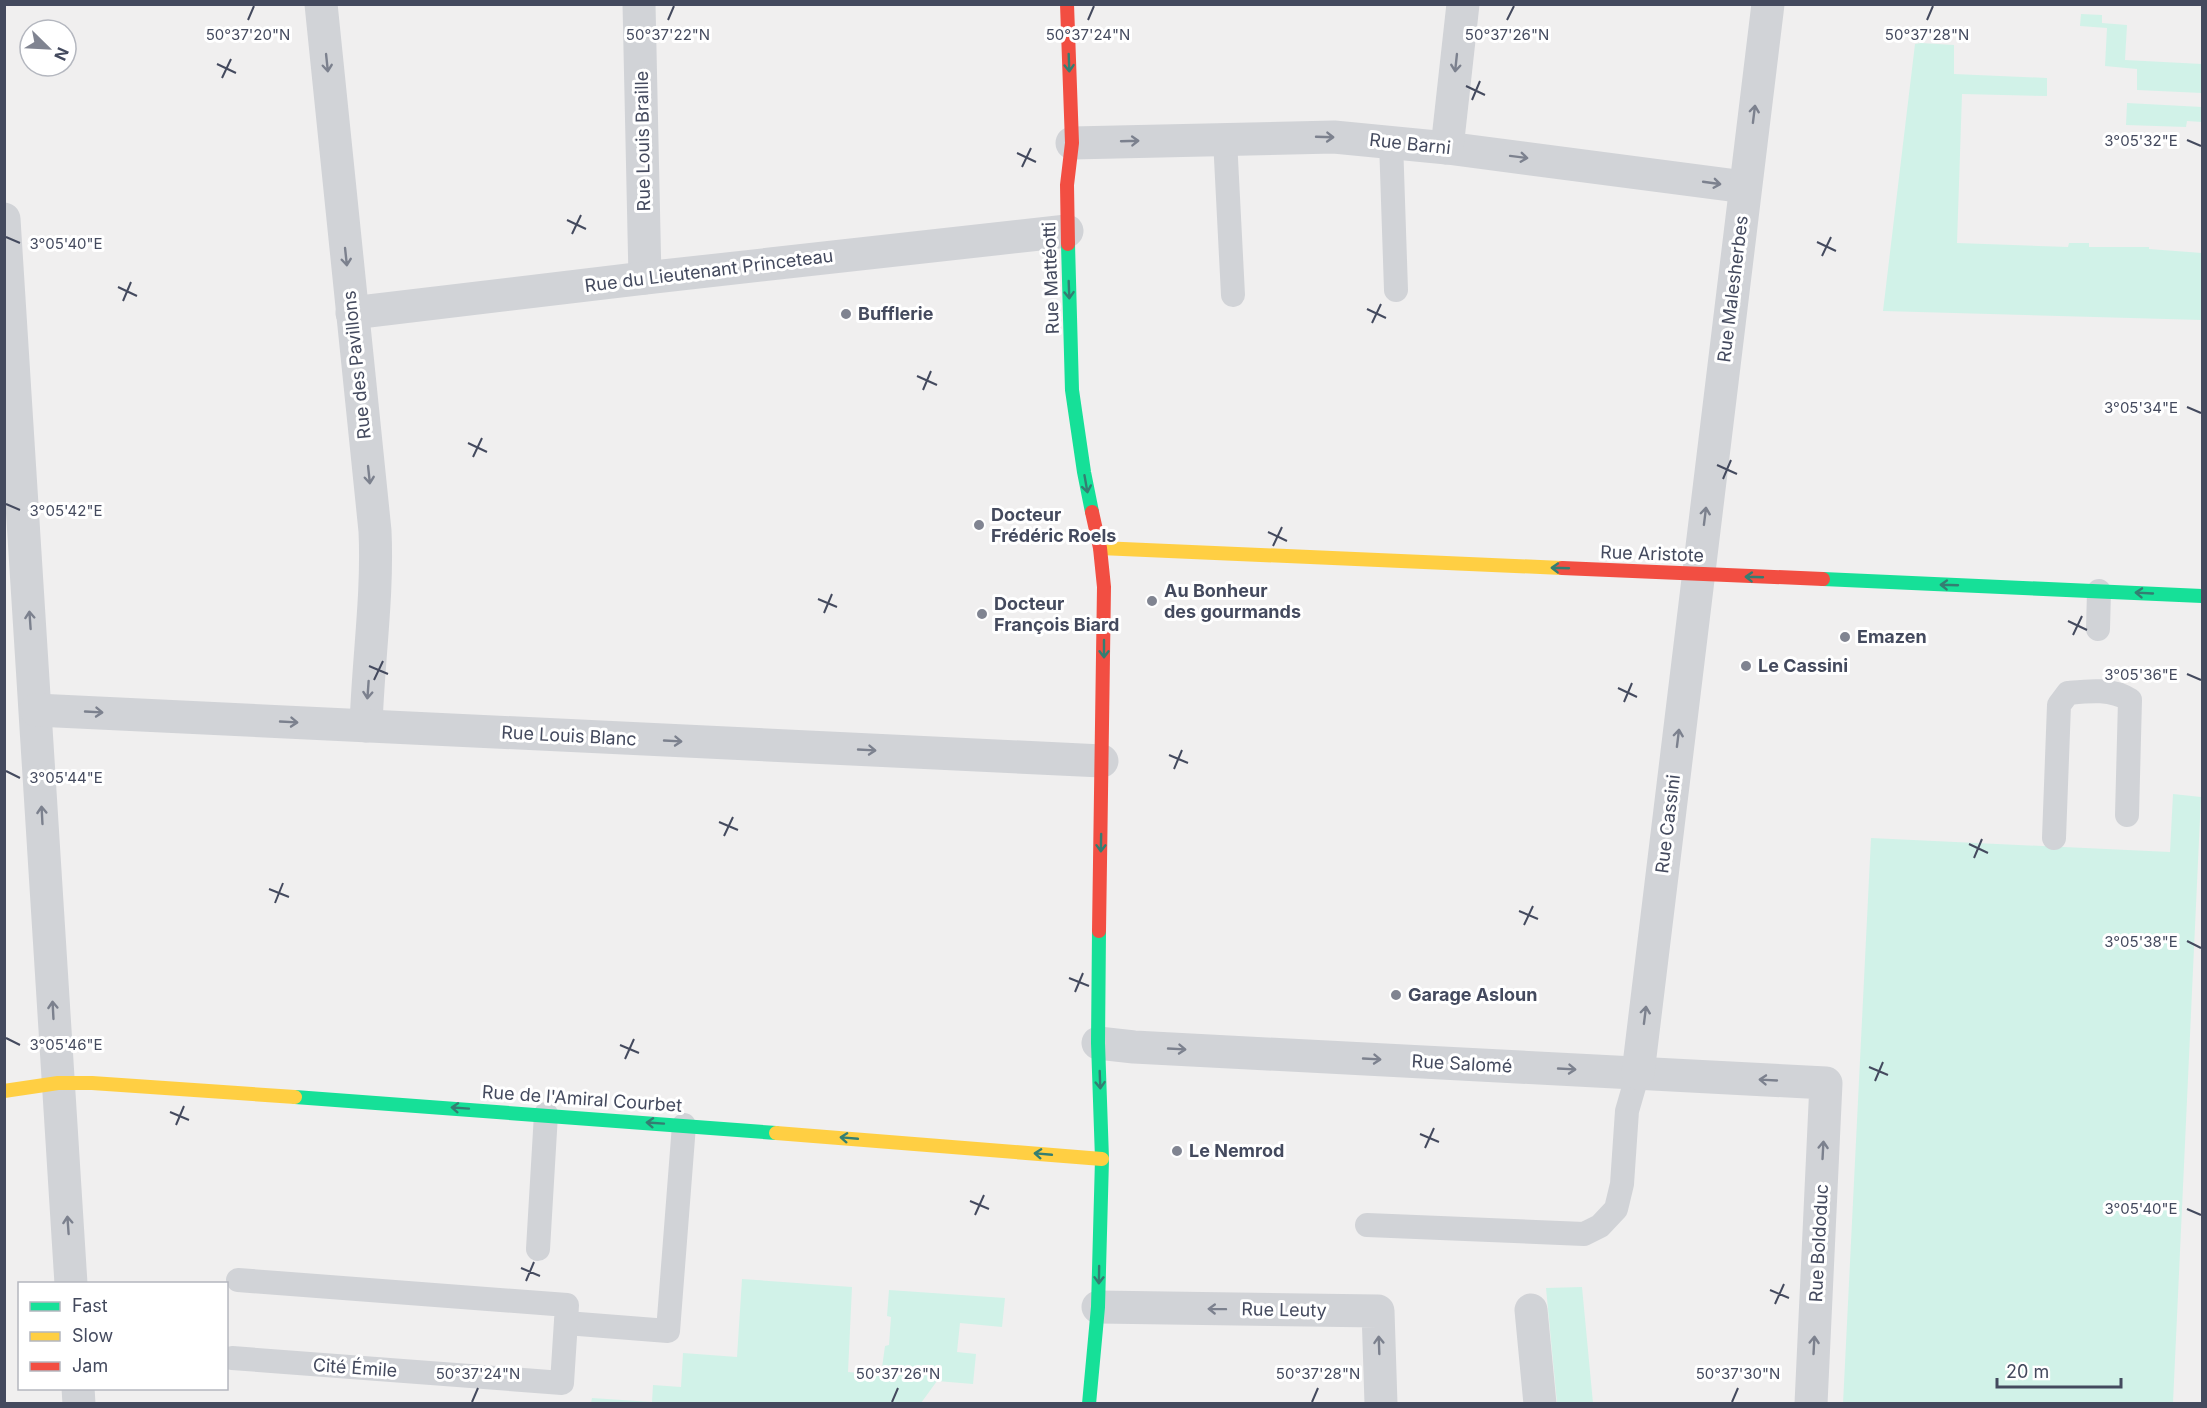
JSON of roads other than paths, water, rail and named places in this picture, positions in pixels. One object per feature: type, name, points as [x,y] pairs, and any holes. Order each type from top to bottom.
[{"type":"street","name":"Rue des Pavillons","points":[[321,4],[375,531],[377,570],[366,726]]},
{"type":"street","name":"Rue Louis Braille","points":[[639,4],[645,278]]},
{"type":"street","name":"Rue Mattéotti","points":[[1067,4],[1072,143],[1066,185],[1072,390],[1084,471],[1100,548],[1104,586],[1098,1043],[1102,1159],[1098,1307],[1089,1404]]},
{"type":"street","points":[[1447,148],[1463,4]]},
{"type":"street","name":"Rue Malesherbes","points":[[1698,574],[1768,4]]},
{"type":"street","name":"Rue Barni","points":[[1072,143],[1314,137],[1391,141],[1745,187]]},
{"type":"street","points":[[4,219],[71,1282]]},
{"type":"street","name":"Rue du Lieutenant Princeteau","points":[[352,313],[1067,231]]},
{"type":"street","name":"Rue Aristote","points":[[1100,548],[2202,596]]},
{"type":"street","name":"Rue Cassini","points":[[1638,1073],[1698,574]]},
{"type":"street","name":"Rue Louis Blanc","points":[[36,710],[1102,761]]},
{"type":"street","name":"Rue Salomé","points":[[1098,1043],[1134,1047],[1826,1083]]},
{"type":"street","name":"Rue de l'Amiral Courbet","points":[[4,1091],[58,1083],[92,1083],[546,1114],[1102,1159]]},
{"type":"street","name":"Rue Boldoduc","points":[[1811,1404],[1826,1083]]},
{"type":"street","name":"Rue Leuty","points":[[1098,1307],[1378,1311],[1381,1404]]},
{"type":"street","points":[[1531,1310],[1540,1404]]},
{"type":"lane","points":[[1225,139],[1233,296]]},
{"type":"lane","points":[[1391,141],[1396,290]]},
{"type":"lane","points":[[2097,629],[2099,591]]},
{"type":"lane","points":[[2054,838],[2059,705],[2068,693],[2093,683],[2130,700],[2127,815]]},
{"type":"lane","points":[[1367,1225],[1584,1234],[1600,1226],[1616,1209],[1622,1184],[1627,1111],[1638,1073]]},
{"type":"lane","points":[[538,1249],[546,1114]]},
{"type":"lane","points":[[238,1280],[567,1305],[566,1323],[668,1331],[684,1125]]},
{"type":"lane","name":"Cité Émile","points":[[232,1358],[562,1383],[566,1323]]},
{"type":"place","name":"Bufflerie","points":[[846,314]]},
{"type":"place","name":"Docteur Frédéric Roels","points":[[979,525]]},
{"type":"place","name":"Au Bonheur des gourmands","points":[[1152,601]]},
{"type":"place","name":"Docteur François Biard","points":[[982,614]]},
{"type":"place","name":"Emazen","points":[[1845,637]]},
{"type":"place","name":"Le Cassini","points":[[1746,666]]},
{"type":"place","name":"Garage Asloun","points":[[1396,995]]},
{"type":"place","name":"Le Nemrod","points":[[1177,1151]]}]
